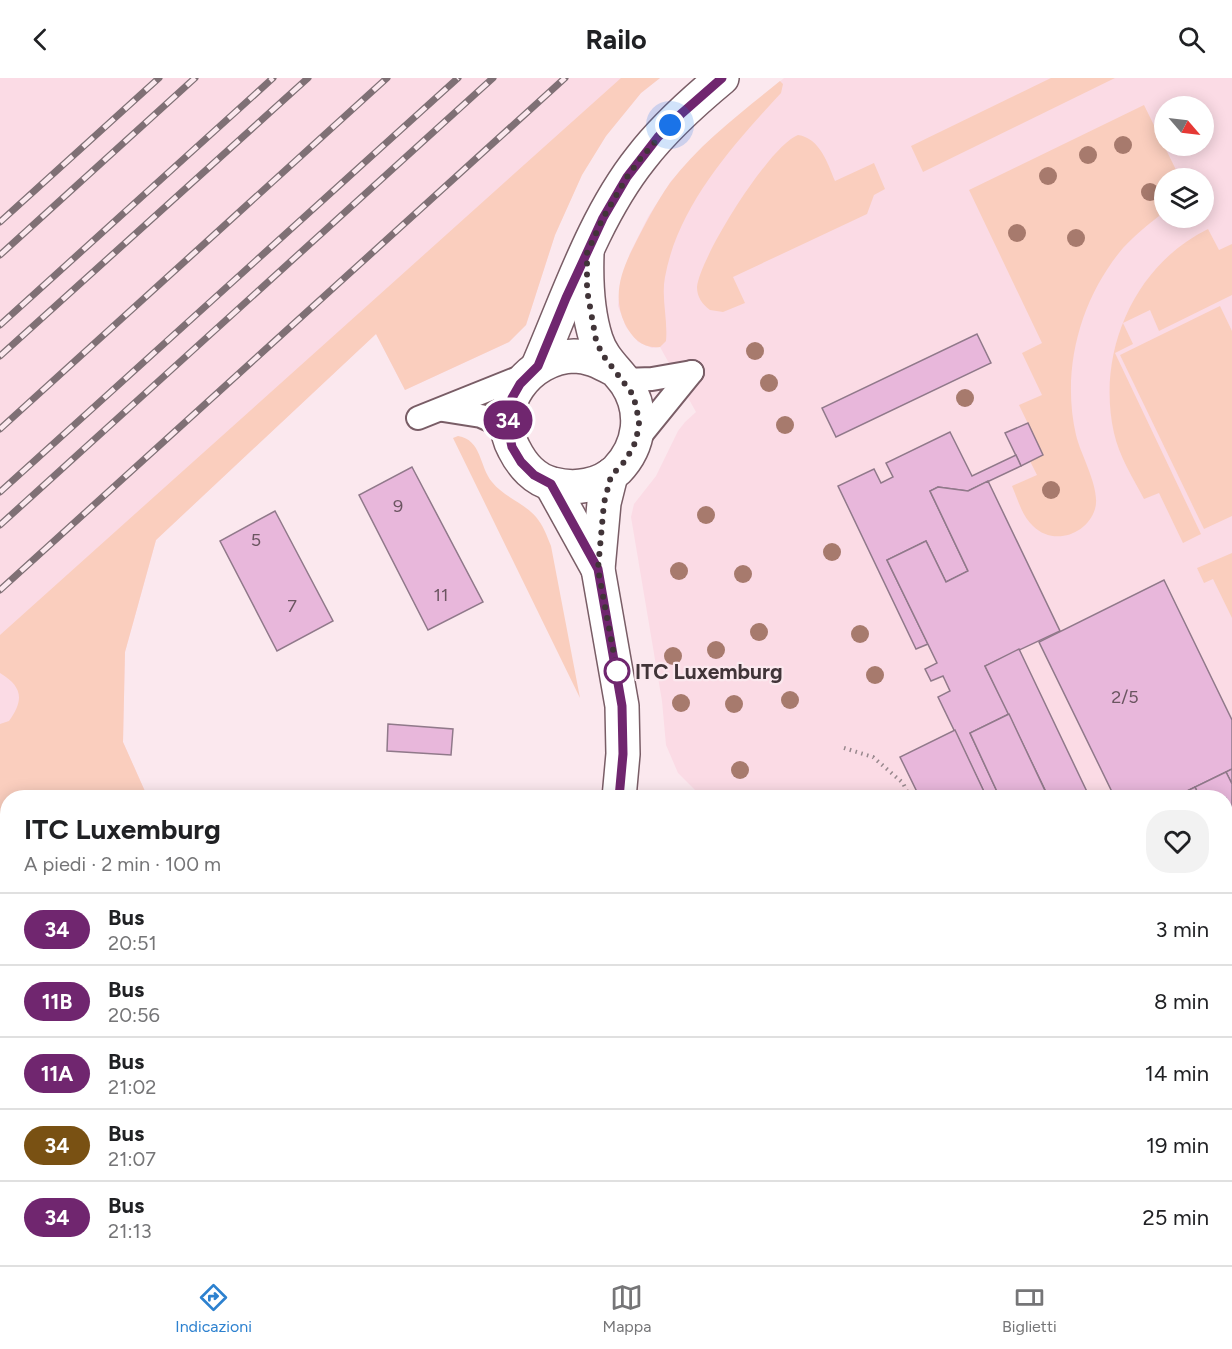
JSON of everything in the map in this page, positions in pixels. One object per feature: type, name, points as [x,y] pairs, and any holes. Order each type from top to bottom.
[{"type":"street","points":[[587,253],[587,290],[593,329],[602,354],[636,405],[639,423],[636,441],[626,460],[611,476],[592,485],[572,488],[551,484],[534,475],[521,462],[512,447],[508,428],[508,413],[512,398],[533,370],[587,253],[613,199],[641,158],[681,114],[722,78]]},
{"type":"street","points":[[533,370],[556,358],[576,356],[595,360],[618,375]]},
{"type":"street","points":[[611,476],[604,503],[598,569],[622,706],[623,754],[620,790]]},
{"type":"street","points":[[551,484],[598,569]]},
{"type":"lane","points":[[418,418],[442,410],[533,370]]},
{"type":"lane","points":[[618,375],[652,379],[692,372],[636,441]]},
{"type":"lane","points":[[442,410],[472,413],[508,428]]},
{"type":"path","points":[[844,748],[873,758],[903,783],[906,790]]},
{"type":"shaded area","points":[[0,78],[660,78],[641,93],[606,136],[582,174],[555,235],[526,325],[509,342],[405,390],[376,334],[156,540],[125,652],[123,742],[144,790],[0,790]]},
{"type":"shaded area","points":[[621,78],[660,78],[641,93],[606,136],[582,175],[555,235],[526,325],[509,342],[405,390],[376,334],[156,540],[125,652],[123,742],[144,790],[0,790],[0,724],[9,721],[17,707],[19,694],[13,683],[0,673],[0,635]]},
{"type":"shaded area","points":[[784,78],[1232,78],[1232,790],[695,790],[678,773],[666,745],[662,701],[631,517],[634,504],[656,476],[678,431],[696,412],[660,347],[652,348],[638,342],[626,327],[618,306],[620,283],[630,253],[648,217],[671,181],[710,140]]},
{"type":"shaded area","points":[[1051,78],[1115,78],[923,172],[911,146]]},
{"type":"shaded area","points":[[780,81],[783,84],[781,93],[710,177],[682,225],[665,277],[666,341],[660,347],[644,345],[631,334],[621,314],[619,304],[620,284],[629,255],[655,206],[682,168],[722,129]]},
{"type":"shaded area","points":[[1144,105],[1154,125],[1154,156],[1169,156],[1175,168],[1154,168],[1154,220],[1123,248],[1108,268],[1085,312],[1073,361],[1072,410],[1078,443],[1090,472],[1096,501],[1091,518],[1077,531],[1068,535],[1050,535],[1033,526],[1026,518],[1012,486],[1037,475],[1030,461],[1043,455],[1019,405],[1042,395],[1022,353],[1042,343],[969,190]]},
{"type":"shaded area","points":[[798,135],[806,137],[818,146],[835,181],[874,163],[885,189],[874,195],[867,214],[733,277],[745,303],[723,312],[710,310],[700,300],[697,287],[710,252],[755,180],[786,143]]},
{"type":"shaded area","points":[[1208,229],[1219,250],[1232,244],[1232,295],[1159,331],[1150,310],[1124,323],[1126,314],[1141,288],[1160,265],[1182,245]]},
{"type":"shaded area","points":[[1220,306],[1232,331],[1232,516],[1204,529],[1120,355]]},
{"type":"shaded area","points":[[1123,324],[1133,344],[1115,353],[1201,534],[1183,543],[1159,493],[1144,499],[1116,442],[1110,403],[1111,372],[1116,343]]},
{"type":"shaded area","points":[[458,436],[466,438],[476,448],[492,482],[502,492],[531,512],[545,531],[551,546],[580,698],[453,438]]},
{"type":"shaded area","points":[[1232,553],[1232,618],[1213,579],[1204,583],[1197,568]]},
{"type":"building","points":[[977,334],[991,363],[836,437],[822,408]]},
{"type":"building","points":[[1028,423],[1043,455],[1021,466],[1005,433]]},
{"type":"building","points":[[950,432],[972,476],[1016,455],[1021,466],[968,491],[938,487],[930,491],[968,571],[946,582],[926,541],[887,560],[928,644],[916,649],[838,486],[874,469],[881,483],[893,477],[886,463]]},
{"type":"building","points":[[412,467],[483,602],[428,630],[359,495]]},
{"type":"building","points":[[988,481],[1060,631],[985,666],[1009,714],[970,733],[996,790],[983,790],[938,697],[950,691],[943,676],[931,681],[925,669],[937,663],[887,560],[926,541],[946,582],[968,571],[930,491],[938,487],[968,491]]},
{"type":"building","points":[[275,511],[333,621],[277,651],[220,541]]},
{"type":"building","points":[[1164,580],[1232,720],[1232,769],[1189,790],[1111,790],[1039,642]]},
{"type":"building","points":[[1019,649],[1086,790],[1045,790],[985,666]]},
{"type":"building","points":[[1009,714],[1045,790],[996,790],[970,733]]},
{"type":"building","points":[[388,724],[453,729],[451,755],[387,751]]},
{"type":"building","points":[[955,730],[983,790],[916,790],[900,757]]},
{"type":"building","points":[[1232,769],[1232,784],[1226,772]]},
{"type":"building","points":[[1226,772],[1232,784],[1232,790],[1196,790],[1195,787]]},
{"type":"railway","points":[[0,222],[159,78]]},
{"type":"railway","points":[[0,255],[195,78]]},
{"type":"railway","points":[[0,325],[273,78]]},
{"type":"railway","points":[[0,356],[308,78]]},
{"type":"railway","points":[[0,429],[387,78]]},
{"type":"railway","points":[[0,492],[458,78]]},
{"type":"railway","points":[[0,525],[493,78]]},
{"type":"railway","points":[[0,590],[565,78]]},
{"type":"bus line","name":"34","points":[[620,790],[623,754],[622,706],[598,569],[551,484],[534,475],[521,462],[512,447],[508,413],[512,398],[520,384],[538,366],[603,218],[627,177],[658,137],[722,78]]},
{"type":"place","name":"ITC Luxemburg","points":[[617,671]]},
{"type":"route","points":[[617,671],[598,569],[604,503],[611,476],[626,460],[636,441],[639,423],[631,392],[602,354],[596,340],[587,290],[587,253],[613,199],[627,177],[670,125]]}]
